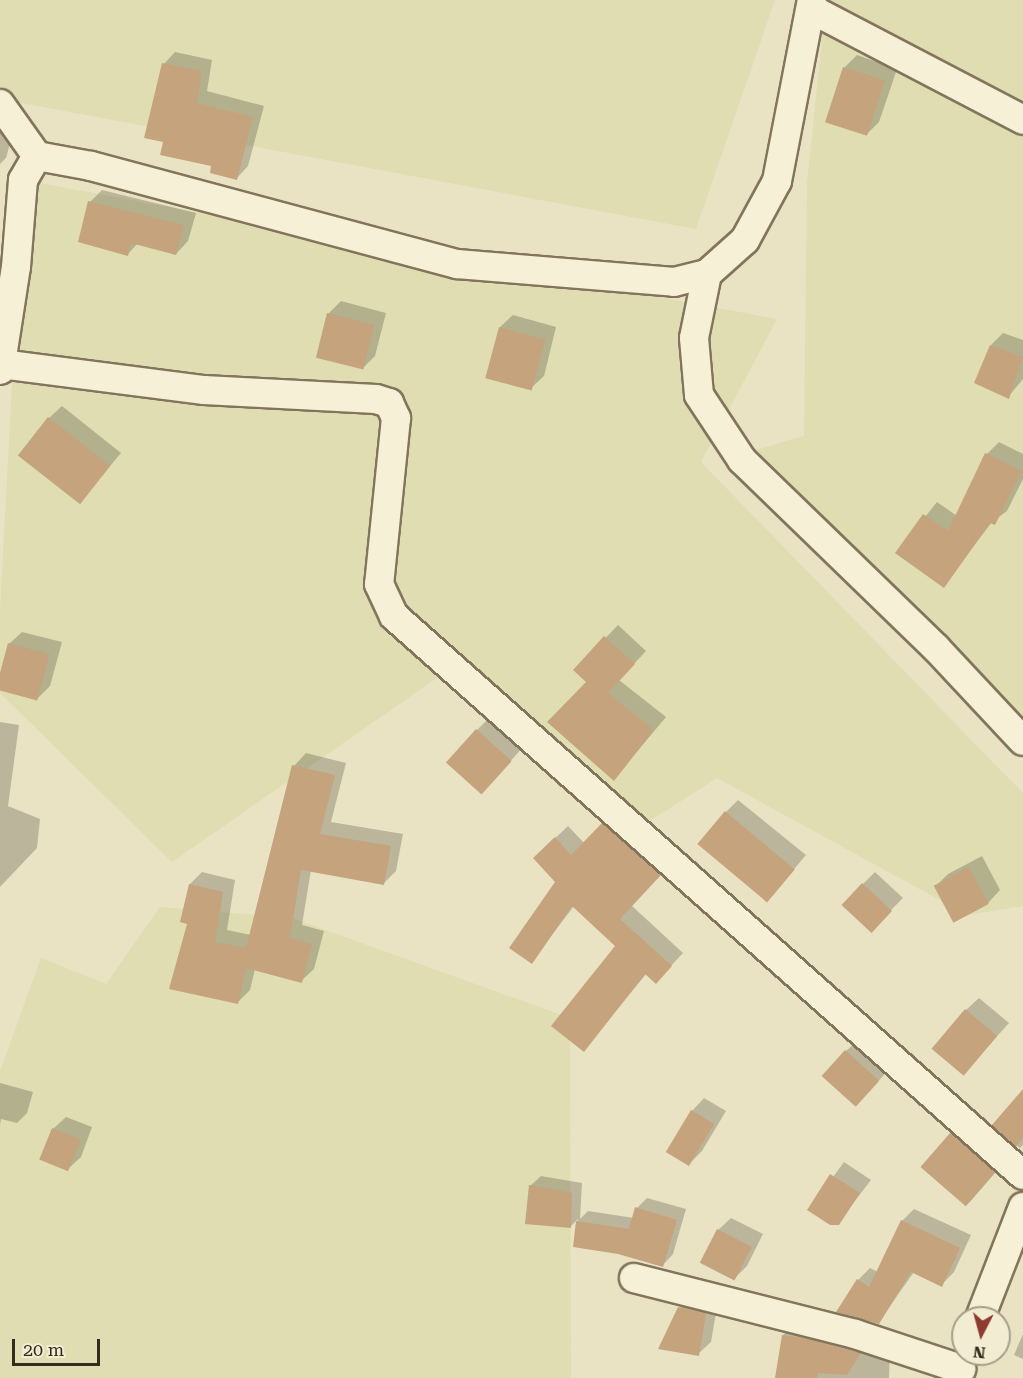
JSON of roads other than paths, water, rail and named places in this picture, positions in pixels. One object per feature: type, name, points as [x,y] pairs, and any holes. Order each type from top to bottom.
[{"type":"street","points":[[0,104],[37,156],[91,166],[457,264],[662,281],[707,274],[745,240],[777,181],[811,5],[1023,120]]},
{"type":"street","points":[[37,156],[23,180],[16,267],[1,367],[204,390],[376,399],[389,403],[396,418],[379,584],[394,616],[1023,1175]]},
{"type":"street","points":[[707,274],[694,338],[699,395],[742,460],[936,648],[1023,741]]},
{"type":"street","points":[[985,1306],[1023,1207]]},
{"type":"street","points":[[634,1278],[855,1334],[961,1367]]}]
